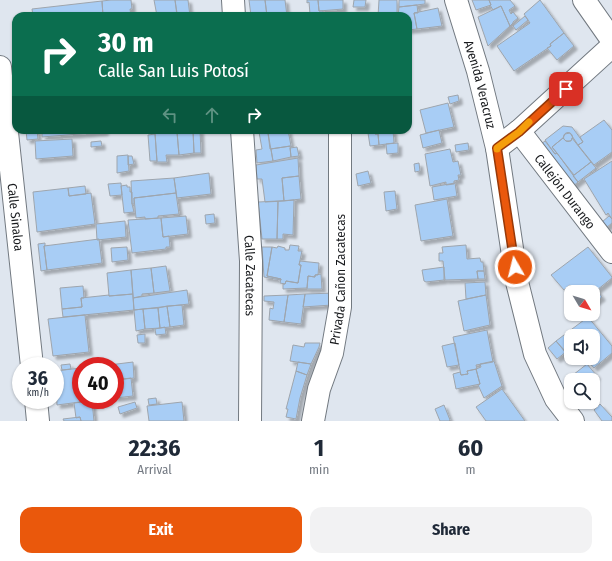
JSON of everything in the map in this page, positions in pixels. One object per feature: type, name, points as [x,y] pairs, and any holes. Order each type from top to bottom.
[{"type":"street","points":[[233,0],[234,12]]},
{"type":"street","name":"Avenida Veracruz","points":[[456,0],[478,71],[497,148],[517,282],[536,354],[556,399],[574,421]]},
{"type":"street","points":[[584,0],[612,40]]},
{"type":"street","points":[[497,148],[519,132],[612,46]]},
{"type":"street","name":"Calle Sinaloa","points":[[0,67],[31,357]]},
{"type":"street","name":"Callejón Durango","points":[[519,132],[612,252]]},
{"type":"street","name":"Calle Zacatecas","points":[[242,134],[251,261],[250,421]]},
{"type":"street","name":"Privada Cañon Zacatecas","points":[[313,421],[319,389],[332,353],[340,307],[340,134]]},
{"type":"street","points":[[37,409],[38,421]]},
{"type":"building","points":[[131,0],[132,9],[130,9],[130,12],[103,12],[102,1]]},
{"type":"building","points":[[154,0],[175,0],[177,12],[156,12]]},
{"type":"building","points":[[175,0],[188,0],[190,12],[176,12]]},
{"type":"building","points":[[249,0],[265,0],[266,12],[250,12]]},
{"type":"building","points":[[265,0],[285,0],[286,12],[266,12]]},
{"type":"building","points":[[307,0],[318,0],[319,11],[323,12],[310,12],[309,2],[307,3]]},
{"type":"building","points":[[318,0],[343,0],[343,9],[319,11]]},
{"type":"building","points":[[354,0],[366,0],[365,7],[353,7]]},
{"type":"building","points":[[379,0],[397,0],[397,12],[378,12]]},
{"type":"building","points":[[399,0],[425,0],[425,4],[399,7]]},
{"type":"building","points":[[472,0],[489,0],[491,5],[476,10]]},
{"type":"building","points":[[489,0],[510,0],[515,6],[509,10],[511,14],[513,12],[518,18],[510,26],[501,6],[493,10]]},
{"type":"building","points":[[540,0],[564,33],[550,44],[551,46],[514,71],[497,46],[530,23],[524,14]]},
{"type":"building","points":[[102,1],[103,12],[32,12],[32,9]]},
{"type":"building","points":[[417,5],[418,13],[414,13],[417,29],[412,30],[412,12],[398,12],[399,7]]},
{"type":"building","points":[[501,6],[510,26],[488,46],[478,17]]},
{"type":"building","points":[[438,8],[442,26],[417,29],[414,13]]},
{"type":"building","points":[[525,16],[528,20],[516,30],[513,26]]},
{"type":"building","points":[[564,33],[574,46],[557,60],[547,48]]},
{"type":"building","points":[[458,95],[459,101],[450,104],[448,97]]},
{"type":"building","points":[[448,103],[454,127],[426,133],[420,110]]},
{"type":"building","points":[[604,120],[612,130],[612,152],[594,165],[578,145],[583,142],[580,137]]},
{"type":"building","points":[[563,126],[572,127],[583,142],[578,145],[570,133],[565,134],[563,138],[552,147],[557,153],[555,154],[545,140]]},
{"type":"building","points":[[439,130],[442,143],[423,148],[420,135]]},
{"type":"building","points":[[566,133],[570,133],[572,137],[570,141],[566,141],[564,139],[564,135]]},
{"type":"building","points":[[26,134],[37,134],[38,139],[27,140]]},
{"type":"building","points":[[42,134],[80,134],[42,137]]},
{"type":"building","points":[[155,134],[177,134],[179,155],[166,155],[167,162],[157,162]]},
{"type":"building","points":[[155,134],[157,161],[150,161],[148,135]]},
{"type":"building","points":[[177,134],[193,134],[194,153],[179,155]]},
{"type":"building","points":[[193,134],[200,134],[201,153],[194,153]]},
{"type":"building","points":[[259,134],[268,134],[273,161],[257,163],[256,150],[262,149]]},
{"type":"building","points":[[268,134],[289,134],[291,146],[270,149]]},
{"type":"building","points":[[368,134],[378,134],[379,145],[370,146]]},
{"type":"building","points":[[378,134],[393,134],[394,143],[379,145]]},
{"type":"building","points":[[563,138],[566,141],[571,141],[572,138],[591,162],[574,175],[552,147]]},
{"type":"building","points":[[72,139],[73,156],[36,159],[35,141]]},
{"type":"building","points":[[101,141],[102,146],[91,147],[91,142]]},
{"type":"building","points":[[545,141],[555,154],[557,153],[578,182],[566,192],[532,151]]},
{"type":"building","points":[[398,143],[398,153],[387,154],[386,144]]},
{"type":"building","points":[[468,143],[469,150],[456,152],[455,145]]},
{"type":"building","points":[[290,146],[291,157],[273,161],[271,149]]},
{"type":"building","points":[[297,147],[299,156],[291,157],[290,148]]},
{"type":"building","points":[[450,149],[453,162],[458,161],[461,175],[458,175],[459,180],[454,181],[454,184],[446,185],[446,182],[430,186],[425,154]]},
{"type":"building","points":[[128,155],[129,171],[117,173],[117,156]]},
{"type":"building","points":[[128,156],[132,156],[134,164],[128,165]]},
{"type":"building","points":[[298,158],[299,176],[282,178],[284,201],[265,202],[262,179],[257,179],[256,165]]},
{"type":"building","points":[[612,161],[612,219],[608,213],[606,215],[584,179]]},
{"type":"building","points":[[591,162],[596,168],[578,182],[573,176]]},
{"type":"building","points":[[419,163],[420,171],[415,172],[414,164]]},
{"type":"building","points":[[368,171],[371,183],[358,186],[356,174]]},
{"type":"building","points":[[209,173],[211,194],[177,198],[174,178]]},
{"type":"building","points":[[299,176],[301,199],[284,201],[282,178]]},
{"type":"building","points":[[174,178],[176,193],[134,198],[134,204],[132,204],[131,181]]},
{"type":"building","points":[[121,183],[122,195],[110,196],[108,184]]},
{"type":"building","points":[[455,183],[457,196],[434,200],[432,187]]},
{"type":"building","points":[[127,185],[127,187],[130,187],[130,192],[132,192],[134,212],[124,213],[121,186]]},
{"type":"building","points":[[85,186],[86,194],[69,196],[68,188]]},
{"type":"building","points":[[68,188],[69,196],[91,193],[95,224],[37,232],[33,192]]},
{"type":"building","points":[[395,191],[397,209],[386,211],[384,192]]},
{"type":"building","points":[[176,193],[179,214],[158,216],[158,218],[136,218],[134,198]]},
{"type":"building","points":[[447,199],[453,236],[421,241],[415,205]]},
{"type":"building","points":[[294,200],[293,235],[283,234],[283,239],[277,239],[278,201]]},
{"type":"building","points":[[278,201],[277,239],[262,239],[258,202]]},
{"type":"building","points":[[214,214],[215,223],[206,224],[205,215]]},
{"type":"building","points":[[186,216],[188,234],[163,237],[161,218]]},
{"type":"building","points":[[609,216],[612,219],[612,223],[600,233],[595,228]]},
{"type":"building","points":[[161,218],[163,237],[169,236],[170,247],[166,247],[166,249],[132,253],[128,220]]},
{"type":"building","points":[[125,221],[126,237],[97,240],[96,224]]},
{"type":"building","points":[[99,239],[102,263],[47,270],[44,246]]},
{"type":"building","points":[[45,243],[44,246],[47,270],[41,271],[38,244]]},
{"type":"building","points":[[290,245],[299,246],[298,251],[302,251],[299,265],[301,265],[298,283],[286,281],[285,284],[280,283],[281,279],[267,276],[272,247],[277,248],[278,246],[285,248],[285,250],[289,250]]},
{"type":"building","points":[[466,245],[467,259],[480,258],[481,262],[483,262],[484,271],[477,271],[478,279],[445,280],[443,261],[439,261],[439,253],[443,253],[442,247]]},
{"type":"building","points":[[127,247],[128,260],[112,262],[111,248]]},
{"type":"building","points":[[262,247],[272,247],[267,276],[281,280],[264,277]]},
{"type":"building","points":[[588,247],[612,278],[600,288],[600,285],[564,285],[564,290],[551,275]]},
{"type":"building","points":[[300,261],[319,263],[318,275],[315,275],[315,277],[308,276],[307,288],[283,289],[283,284],[285,284],[286,281],[298,283],[301,265],[299,265]]},
{"type":"building","points":[[166,266],[170,291],[154,293],[151,268]]},
{"type":"building","points":[[444,267],[444,280],[424,281],[422,270]]},
{"type":"building","points":[[151,268],[154,293],[142,294],[142,296],[133,298],[131,270]]},
{"type":"building","points":[[131,270],[133,294],[109,296],[107,273]]},
{"type":"building","points":[[477,271],[484,271],[485,279],[478,279]]},
{"type":"building","points":[[321,274],[322,289],[307,289],[308,276],[315,277],[315,275]]},
{"type":"building","points":[[485,282],[486,295],[466,299],[465,283]]},
{"type":"building","points":[[83,286],[84,298],[81,298],[82,307],[62,309],[60,288]]},
{"type":"building","points":[[187,290],[189,304],[134,310],[133,298]]},
{"type":"building","points":[[335,293],[332,305],[303,307],[305,294]]},
{"type":"building","points":[[133,294],[134,310],[63,317],[62,309],[82,307],[81,298]]},
{"type":"building","points":[[305,294],[301,324],[284,322],[288,295]]},
{"type":"building","points":[[288,295],[284,322],[269,320],[270,308],[273,309],[274,302],[264,301],[264,296]]},
{"type":"building","points":[[486,295],[490,325],[464,331],[458,301]]},
{"type":"building","points":[[182,305],[184,325],[170,327],[167,306]]},
{"type":"building","points":[[167,306],[170,327],[160,328],[158,308]]},
{"type":"building","points":[[158,308],[160,328],[145,329],[143,309]]},
{"type":"building","points":[[143,309],[145,329],[136,331],[134,310]]},
{"type":"building","points":[[85,315],[89,352],[53,356],[48,319]]},
{"type":"building","points":[[583,321],[591,321],[598,329],[572,329]]},
{"type":"building","points":[[165,327],[166,334],[156,335],[155,329]]},
{"type":"building","points":[[487,330],[493,362],[476,365],[477,369],[467,371],[468,374],[461,375],[453,337]]},
{"type":"building","points":[[600,332],[612,346],[612,353],[600,363]]},
{"type":"building","points":[[145,334],[145,343],[138,343],[137,335]]},
{"type":"building","points":[[564,335],[564,351],[556,341]]},
{"type":"building","points":[[556,341],[564,350],[564,354],[557,359],[548,348]]},
{"type":"building","points":[[305,343],[320,343],[311,364],[290,361],[293,345],[304,347]]},
{"type":"building","points":[[455,343],[459,365],[447,367],[442,346]]},
{"type":"building","points":[[494,361],[502,386],[484,398],[478,385],[480,384],[476,369],[481,367],[480,364]]},
{"type":"building","points":[[133,362],[134,378],[124,379],[124,363]]},
{"type":"building","points":[[298,362],[311,364],[307,375],[296,371]]},
{"type":"building","points":[[70,364],[71,369],[64,370],[64,365]]},
{"type":"building","points":[[588,365],[594,373],[575,373]]},
{"type":"building","points":[[72,369],[72,403],[64,404],[64,370]]},
{"type":"building","points":[[476,369],[480,384],[456,389],[453,374],[460,372],[461,375],[468,374],[467,371]]},
{"type":"building","points":[[296,371],[307,375],[300,398],[296,419],[286,417],[288,409],[286,409]]},
{"type":"building","points":[[131,378],[133,396],[124,397],[124,379]]},
{"type":"building","points":[[502,389],[525,421],[486,421],[476,407]]},
{"type":"building","points":[[156,398],[157,404],[149,405],[148,399]]},
{"type":"building","points":[[135,402],[137,408],[120,414],[119,409],[124,409],[124,405]]},
{"type":"building","points":[[182,402],[184,421],[149,421],[147,406]]},
{"type":"building","points":[[600,404],[612,417],[612,421],[602,421],[594,410],[600,409]]},
{"type":"building","points":[[444,405],[450,420],[449,421],[440,421],[435,409]]},
{"type":"building","points":[[75,409],[93,409],[94,421],[81,421],[80,417],[76,418]]},
{"type":"building","points":[[80,417],[81,421],[64,421],[63,419]]},
{"type":"slow traffic","points":[[497,149],[529,122]]},
{"type":"route","points":[[515,267],[497,148],[519,132],[566,89]]}]
